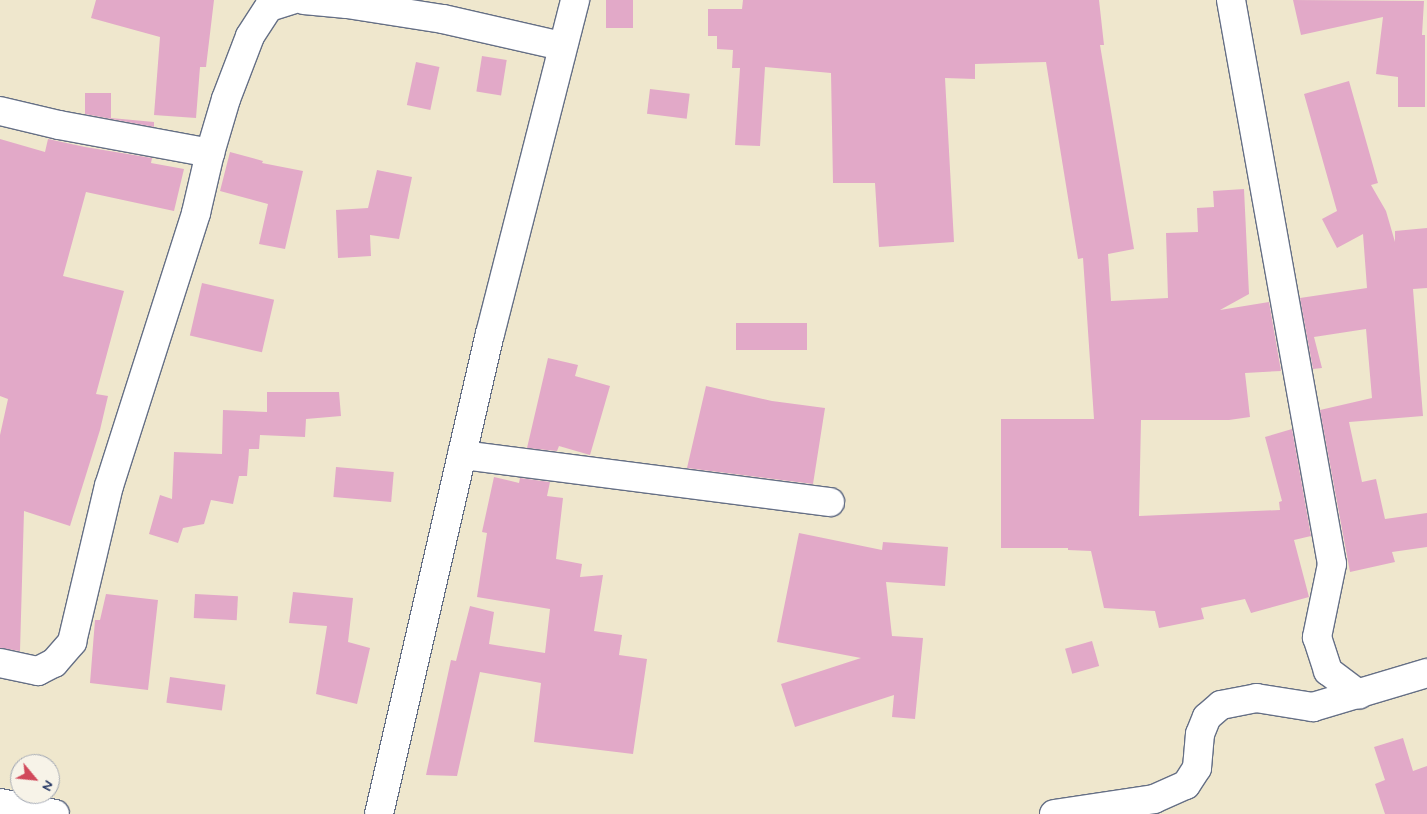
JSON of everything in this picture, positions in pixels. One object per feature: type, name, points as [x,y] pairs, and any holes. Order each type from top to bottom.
[{"type":"street","points":[[0,663],[38,671],[54,664],[72,642],[109,486],[196,213],[210,153],[226,99],[250,36],[269,7],[292,0]]},
{"type":"street","points":[[304,0],[347,4],[443,19],[562,46]]},
{"type":"street","points":[[379,814],[490,334],[575,0]]},
{"type":"street","points":[[1231,0],[1332,564],[1317,636],[1328,671],[1359,694]]},
{"type":"street","points":[[0,111],[78,129],[210,153]]},
{"type":"street","points":[[462,455],[830,502]]},
{"type":"street","points":[[1054,814],[1154,798],[1186,785],[1197,768],[1200,734],[1207,716],[1221,705],[1256,698],[1313,707],[1427,673]]},
{"type":"street","points":[[0,803],[55,814]]},
{"type":"building","points":[[96,0],[214,0],[206,67],[200,67],[196,118],[154,115],[160,37],[91,18]]},
{"type":"building","points":[[606,0],[633,0],[633,28],[606,28]]},
{"type":"building","points":[[743,0],[1099,0],[1104,45],[1100,45],[1134,249],[1108,254],[1111,301],[1168,298],[1166,233],[1198,232],[1197,208],[1214,207],[1213,191],[1244,189],[1249,294],[1220,310],[1269,302],[1281,371],[1245,373],[1250,417],[1229,420],[1141,420],[1139,516],[1280,510],[1279,502],[1282,501],[1265,437],[1292,429],[1311,536],[1294,540],[1309,597],[1251,613],[1245,599],[1201,608],[1204,619],[1159,628],[1155,611],[1104,608],[1091,551],[1068,550],[1068,548],[1001,548],[1001,419],[1094,419],[1083,258],[1078,259],[1046,62],[975,64],[975,79],[945,78],[954,242],[879,247],[875,183],[833,183],[831,73],[765,67],[760,146],[735,145],[740,68],[732,68],[733,50],[717,49],[717,36],[708,36],[708,9],[742,9]]},
{"type":"building","points":[[1293,0],[1424,1],[1422,35],[1425,35],[1425,107],[1398,107],[1398,77],[1376,74],[1383,17],[1301,35]]},
{"type":"building","points":[[482,56],[507,60],[501,95],[476,92]]},
{"type":"building","points":[[416,62],[439,67],[430,110],[407,105]]},
{"type":"building","points":[[1349,81],[1378,183],[1371,185],[1386,211],[1395,242],[1395,231],[1427,228],[1427,288],[1413,289],[1423,416],[1349,422],[1362,482],[1376,479],[1385,519],[1427,513],[1427,547],[1392,552],[1395,562],[1350,572],[1320,410],[1372,398],[1366,329],[1314,337],[1322,368],[1313,369],[1300,298],[1367,288],[1363,234],[1337,248],[1322,219],[1337,211],[1304,94]]},
{"type":"building","points":[[650,89],[690,94],[687,119],[647,114]]},
{"type":"building","points":[[85,93],[111,93],[111,118],[154,122],[154,127],[85,114]]},
{"type":"building","points":[[0,139],[45,152],[48,139],[152,158],[151,163],[184,169],[174,211],[86,192],[63,276],[124,291],[96,394],[108,396],[100,430],[70,526],[24,511],[20,651],[0,648],[0,435],[8,399],[0,396]]},
{"type":"building","points":[[230,152],[263,161],[262,163],[303,171],[285,249],[259,244],[268,204],[220,191]]},
{"type":"building","points":[[377,170],[412,177],[399,239],[370,235],[371,256],[338,258],[336,210],[368,208]]},
{"type":"building","points":[[202,283],[274,300],[262,352],[190,336]]},
{"type":"building","points":[[736,323],[807,323],[807,350],[736,350]]},
{"type":"building","points":[[548,358],[578,365],[575,376],[610,386],[590,455],[559,446],[557,451],[527,448]]},
{"type":"building","points":[[706,386],[772,401],[825,408],[813,484],[687,468]]},
{"type":"building","points":[[267,392],[339,392],[341,416],[306,419],[305,437],[260,435],[259,449],[249,449],[247,476],[239,476],[233,504],[211,500],[204,524],[183,528],[178,543],[149,534],[160,495],[172,499],[174,452],[222,454],[223,410],[267,412]]},
{"type":"building","points":[[336,467],[394,472],[391,502],[333,497]]},
{"type":"building","points":[[494,477],[519,483],[520,478],[550,482],[547,496],[563,498],[556,559],[582,564],[580,577],[603,575],[594,631],[622,635],[619,655],[647,659],[633,754],[534,742],[541,683],[480,672],[457,776],[426,775],[451,660],[456,661],[470,606],[494,612],[489,644],[545,653],[550,609],[477,597],[487,533],[482,532]]},
{"type":"building","points":[[799,533],[882,550],[883,542],[948,547],[945,586],[886,582],[892,636],[923,638],[915,719],[892,717],[894,695],[795,727],[781,684],[861,658],[777,642]]},
{"type":"building","points":[[293,592],[353,598],[348,642],[370,648],[357,704],[316,694],[327,626],[289,623]]},
{"type":"building","points":[[106,594],[158,600],[148,690],[90,683],[95,620],[100,620]]},
{"type":"building","points":[[195,594],[238,596],[237,620],[194,618]]},
{"type":"building","points":[[1092,641],[1099,666],[1072,674],[1065,649]]},
{"type":"building","points":[[170,677],[225,685],[222,711],[166,703]]},
{"type":"building","points":[[1403,738],[1413,771],[1427,766],[1427,814],[1385,814],[1375,784],[1385,780],[1374,747]]}]
